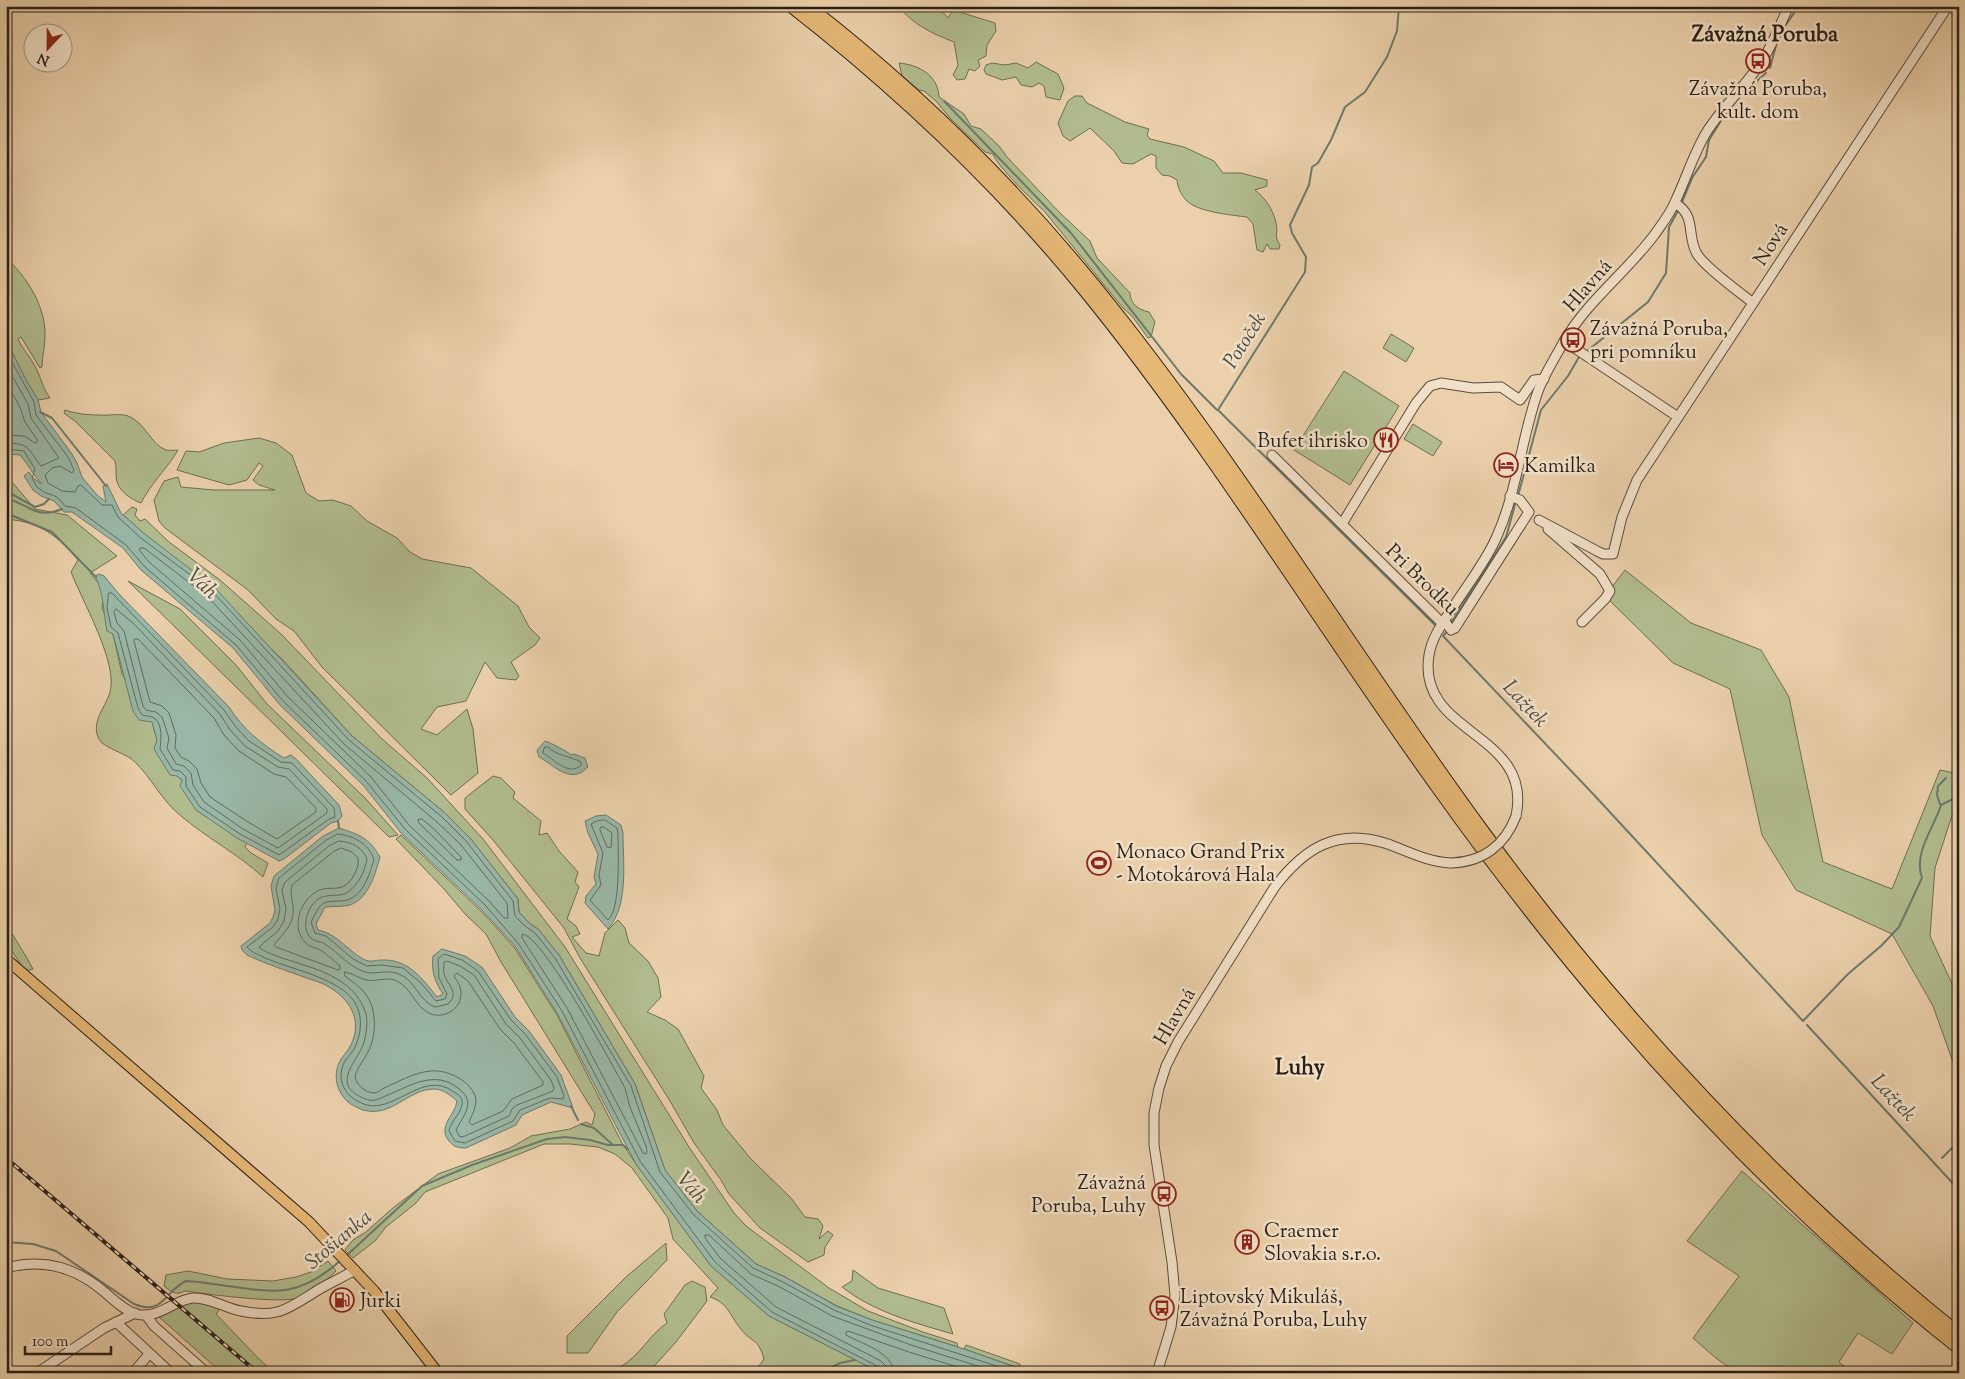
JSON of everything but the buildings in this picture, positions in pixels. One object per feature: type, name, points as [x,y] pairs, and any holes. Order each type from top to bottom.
[{"type":"highway","points":[[791,6],[857,59],[936,130],[998,192],[1085,291],[1144,367],[1205,451],[1372,695],[1460,819],[1543,928],[1607,1007],[1683,1092],[1785,1196],[1862,1266],[1959,1348]]},
{"type":"highway","points":[[808,6],[898,81],[970,148],[1035,216],[1104,298],[1148,354],[1218,451],[1381,689],[1482,830],[1555,927],[1623,1009],[1687,1081],[1793,1188],[1870,1259],[1959,1334]]},
{"type":"main road","points":[[6,959],[290,1204],[344,1258],[381,1299],[438,1373]]},
{"type":"street","name":"Hlavná","points":[[1157,1373],[1171,1327],[1175,1295],[1172,1262],[1155,1156],[1154,1122],[1160,1082],[1178,1042],[1274,888],[1290,867],[1306,854],[1336,840],[1357,838],[1383,843],[1427,859],[1451,863],[1475,860],[1490,852],[1507,834],[1516,816],[1517,788],[1511,770],[1495,750],[1442,707],[1432,688],[1429,659],[1443,628],[1497,537],[1515,498],[1534,404],[1544,379],[1564,342],[1591,304],[1652,238],[1668,217],[1702,140],[1722,109],[1762,61],[1789,6]]},
{"type":"street","points":[[1949,6],[1959,13]]},
{"type":"street","name":"Nová","points":[[1539,520],[1597,552],[1613,554],[1627,504],[1637,480],[1752,302],[1949,6]]},
{"type":"street","points":[[1675,203],[1683,207],[1688,216],[1693,243],[1699,256],[1752,302]]},
{"type":"street","points":[[1564,342],[1678,417]]},
{"type":"street","points":[[1342,524],[1425,390],[1435,384],[1483,388],[1501,387],[1520,400],[1534,380],[1538,378],[1544,379]]},
{"type":"street","name":"Pri Brodku","points":[[1272,455],[1443,628],[1455,628],[1529,512]]},
{"type":"street","points":[[1515,498],[1600,574],[1610,590],[1605,599],[1582,622]]},
{"type":"street","points":[[6,1268],[36,1263],[60,1266],[92,1282],[113,1300],[134,1313],[146,1315],[195,1298],[243,1312],[278,1312],[296,1305],[355,1270]]},
{"type":"street","points":[[37,1373],[104,1328],[134,1313]]},
{"type":"street","points":[[146,1315],[154,1326],[207,1373]]},
{"type":"street","points":[[116,1322],[171,1373]]},
{"type":"street","points":[[133,1373],[149,1354]]},
{"type":"green space","points":[[898,6],[932,7],[938,9],[948,18],[953,10],[995,23],[996,31],[987,45],[986,56],[978,60],[980,66],[975,71],[969,69],[965,79],[957,80],[953,75],[958,65],[954,42],[923,28]]},
{"type":"green space","points":[[1036,62],[1058,74],[1064,88],[1060,100],[1046,97],[1044,86],[1039,83],[1032,87],[1021,85],[1016,77],[1002,80],[986,74],[984,70],[986,65],[992,63],[1005,65],[1016,63],[1028,68]]},
{"type":"green space","points":[[899,63],[914,66],[926,72],[935,83],[939,97],[964,114],[971,126],[981,129],[999,146],[1060,213],[1090,241],[1097,258],[1130,293],[1133,303],[1142,310],[1149,312],[1155,322],[1151,337],[1148,338],[1132,316],[1123,308],[1044,211],[1024,192],[993,154],[985,152],[949,117],[936,101],[902,76]]},
{"type":"green space","points":[[1075,96],[1082,96],[1087,103],[1125,122],[1149,129],[1147,135],[1150,139],[1184,147],[1214,161],[1223,173],[1241,173],[1267,180],[1267,186],[1255,190],[1265,200],[1273,213],[1277,226],[1279,249],[1270,249],[1267,244],[1263,252],[1257,250],[1253,224],[1247,217],[1224,214],[1192,205],[1180,191],[1177,180],[1170,176],[1162,175],[1156,168],[1156,156],[1151,154],[1133,164],[1122,163],[1114,151],[1090,128],[1070,141],[1063,136],[1058,123],[1068,101]]},
{"type":"green space","points":[[6,258],[28,283],[39,304],[45,336],[42,367],[40,368],[21,337],[18,339],[35,366],[50,398],[38,400],[6,340]]},
{"type":"green space","points":[[1391,334],[1414,348],[1406,362],[1383,348]]},
{"type":"green space","points":[[1344,371],[1399,406],[1350,485],[1294,450]]},
{"type":"green space","points":[[65,410],[87,414],[128,416],[139,423],[161,447],[167,450],[178,450],[141,503],[121,489],[116,480],[115,461],[76,422],[64,413]]},
{"type":"green space","points":[[1413,424],[1442,442],[1433,456],[1404,439]]},
{"type":"green space","points":[[259,438],[276,443],[292,455],[306,493],[319,501],[333,500],[351,506],[367,521],[397,538],[410,552],[422,559],[471,568],[518,606],[529,627],[540,638],[535,645],[511,662],[519,676],[516,680],[497,678],[485,662],[466,701],[437,707],[421,729],[437,735],[467,709],[473,729],[478,773],[451,795],[322,667],[294,631],[276,619],[248,590],[165,528],[159,521],[154,500],[164,481],[178,477],[181,487],[214,490],[275,490],[259,485],[253,480],[263,466],[259,463],[247,480],[229,485],[177,470],[186,451],[199,452],[224,443]]},
{"type":"green space","points":[[6,475],[35,509],[67,515],[117,556],[90,573],[100,585],[103,598],[102,608],[113,634],[122,674],[152,722],[157,740],[177,776],[182,780],[196,810],[247,843],[245,847],[251,853],[268,863],[263,877],[181,816],[134,761],[104,745],[99,739],[97,732],[98,719],[110,693],[111,674],[103,644],[71,572],[78,560],[63,543],[47,531],[29,523],[6,519]]},
{"type":"green space","points":[[132,507],[137,509],[135,515],[140,521],[145,519],[169,542],[220,580],[281,634],[382,739],[427,778],[483,839],[565,947],[689,1147],[734,1213],[746,1226],[829,1288],[868,1311],[957,1343],[958,1347],[872,1320],[837,1306],[785,1277],[756,1264],[697,1211],[665,1170],[635,1084],[559,955],[538,929],[529,923],[519,912],[518,899],[470,838],[445,813],[352,736],[284,661],[123,515]]},
{"type":"green space","points":[[1625,570],[1691,623],[1761,650],[1789,697],[1823,862],[1892,889],[1940,770],[1959,774],[1959,794],[1935,868],[1930,936],[1959,999],[1959,1067],[1953,1062],[1933,1006],[1892,934],[1796,890],[1762,835],[1730,689],[1673,663],[1605,596]]},
{"type":"green space","points":[[128,581],[180,609],[236,665],[267,704],[366,799],[398,835],[389,837]]},
{"type":"green space","points":[[493,776],[501,778],[515,792],[513,798],[541,821],[539,835],[547,833],[559,851],[578,872],[575,882],[579,887],[567,919],[576,926],[580,934],[572,937],[586,953],[599,956],[605,933],[618,920],[625,928],[629,943],[648,961],[658,978],[661,997],[647,1012],[665,1020],[678,1029],[704,1076],[701,1088],[717,1110],[723,1125],[751,1159],[791,1198],[805,1217],[818,1219],[823,1226],[819,1239],[828,1231],[833,1235],[825,1247],[824,1255],[808,1262],[760,1228],[729,1194],[694,1143],[670,1101],[580,958],[564,928],[493,840],[465,809],[465,798]]},
{"type":"green space","points":[[401,835],[482,912],[514,947],[557,1015],[622,1143],[711,1266],[769,1316],[881,1373],[754,1373],[764,1359],[759,1347],[744,1333],[725,1306],[710,1297],[718,1288],[673,1239],[668,1218],[632,1168],[615,1154],[598,1147],[544,1144],[425,1192],[416,1203],[386,1227],[375,1241],[353,1258],[345,1250],[353,1240],[366,1232],[394,1207],[438,1174],[510,1148],[531,1136],[570,1129],[586,1122],[592,1125],[595,1114],[501,962],[486,934],[396,839]]},
{"type":"green space","points":[[6,922],[33,969],[25,971],[6,942]]},
{"type":"green space","points":[[1742,1171],[1913,1323],[1892,1354],[1858,1333],[1839,1362],[1853,1373],[1745,1373],[1724,1364],[1693,1338],[1739,1276],[1687,1241]]},
{"type":"green space","points":[[666,1243],[667,1260],[617,1312],[588,1353],[567,1353],[567,1336],[626,1277]]},
{"type":"green space","points":[[328,1261],[336,1271],[311,1292],[293,1299],[245,1298],[185,1291],[177,1293],[164,1286],[166,1275],[188,1271],[227,1279],[273,1281],[311,1272]]},
{"type":"green space","points":[[853,1270],[878,1288],[944,1308],[953,1334],[895,1316],[854,1296],[842,1287],[852,1281]]},
{"type":"green space","points":[[692,1281],[705,1287],[707,1301],[676,1342],[648,1373],[620,1373],[620,1367],[633,1357],[667,1323],[664,1314],[685,1285]]},
{"type":"green space","points":[[199,1301],[220,1309],[216,1314],[275,1373],[222,1373],[159,1317],[188,1303]]},
{"type":"green space","points":[[966,1345],[1020,1364],[1019,1368],[964,1349]]},
{"type":"water","name":"Váh","points":[[6,340],[38,400],[41,412],[72,454],[82,477],[97,495],[106,502],[103,486],[107,484],[121,513],[146,535],[215,588],[352,736],[445,813],[470,838],[518,899],[519,912],[529,923],[538,929],[559,955],[635,1084],[665,1170],[697,1211],[756,1264],[785,1277],[836,1306],[872,1320],[1032,1373],[881,1373],[769,1316],[711,1266],[636,1164],[557,1013],[515,946],[481,909],[401,833],[363,785],[280,705],[233,648],[141,570],[123,548],[72,512],[64,512],[54,501],[41,496],[33,490],[24,476],[29,472],[33,478],[42,484],[23,458],[20,455],[6,454]]},
{"type":"water","points":[[99,574],[104,576],[119,594],[229,707],[253,736],[284,758],[291,755],[296,759],[339,805],[342,816],[338,821],[331,823],[279,861],[237,838],[196,810],[180,786],[182,780],[177,776],[170,775],[154,749],[157,740],[152,722],[139,720],[133,711],[113,634],[107,631],[102,596],[95,576]]},
{"type":"water","points":[[545,741],[571,755],[574,754],[585,758],[588,767],[576,774],[565,773],[559,770],[539,757],[537,750]]},
{"type":"water","points":[[606,815],[621,825],[624,857],[622,896],[615,919],[608,929],[585,903],[586,896],[596,884],[594,877],[598,854],[588,833],[585,821],[596,816]]},
{"type":"water","points":[[339,828],[363,838],[380,857],[370,885],[362,897],[350,905],[325,907],[316,924],[318,930],[336,938],[366,960],[391,961],[407,966],[420,977],[437,997],[443,994],[434,976],[433,956],[442,949],[465,956],[482,967],[515,1017],[529,1031],[561,1075],[573,1108],[551,1102],[522,1115],[516,1125],[463,1148],[453,1145],[446,1136],[446,1126],[457,1101],[443,1091],[437,1089],[425,1090],[391,1107],[373,1111],[357,1107],[343,1096],[336,1081],[336,1075],[338,1064],[353,1041],[355,1032],[355,1023],[350,1006],[326,985],[247,955],[241,946],[270,923],[273,917],[275,910],[271,886],[274,876],[323,836]]},
{"type":"waterway","name":"Potoček","points":[[1399,6],[1397,31],[1387,57],[1365,92],[1345,107],[1331,140],[1318,163],[1312,167],[1309,185],[1290,225],[1292,233],[1306,257],[1305,272],[1218,410],[1436,626]]},
{"type":"waterway","name":"Lažtek","points":[[1783,29],[1799,6]]},
{"type":"waterway","name":"Lažtek","points":[[1770,68],[1777,42]]},
{"type":"waterway","name":"Lažtek","points":[[1740,96],[1766,73]]},
{"type":"waterway","points":[[944,101],[1071,233],[1181,374],[1217,410]]},
{"type":"waterway","name":"Lažtek","points":[[1682,202],[1692,178],[1706,157],[1709,140],[1727,111]]},
{"type":"waterway","name":"Lažtek","points":[[1587,351],[1648,302],[1666,273],[1669,227],[1679,209]]},
{"type":"waterway","name":"Lažtek","points":[[1518,496],[1541,410],[1568,376],[1579,357]]},
{"type":"waterway","points":[[40,412],[52,418],[106,486]]},
{"type":"waterway","points":[[6,491],[35,507],[44,504],[49,499]]},
{"type":"waterway","points":[[6,498],[39,512],[53,512],[62,509]]},
{"type":"waterway","name":"Lažtek","points":[[1451,623],[1506,537],[1516,501]]},
{"type":"waterway","points":[[6,513],[52,532],[96,577]]},
{"type":"waterway","name":"Lažtek","points":[[1448,630],[1443,636],[1595,796],[1803,1021]]},
{"type":"waterway","points":[[1940,804],[1937,795],[1938,786],[1946,778]]},
{"type":"waterway","points":[[1803,1021],[1848,974],[1881,946],[1899,927],[1922,878],[1920,869],[1922,850],[1941,805],[1959,796]]},
{"type":"waterway","points":[[338,821],[339,828]]},
{"type":"waterway","name":"Lažtek","points":[[1807,1025],[1959,1190]]},
{"type":"waterway","points":[[571,1106],[578,1120]]},
{"type":"waterway","points":[[581,1124],[594,1128],[613,1145]]},
{"type":"waterway","name":"Stošianka","points":[[346,1256],[422,1186],[472,1165],[547,1139],[565,1137],[590,1140],[608,1145],[623,1145],[628,1149]]},
{"type":"waterway","points":[[1942,1158],[1959,1141]]},
{"type":"waterway","name":"Stošianka","points":[[6,1242],[33,1244],[56,1251],[134,1304],[144,1307],[158,1305],[173,1290],[186,1281],[266,1291],[295,1288],[325,1273],[341,1260]]},
{"type":"waterway","points":[[820,1373],[840,1363],[855,1360]]},
{"type":"railway","points":[[6,1158],[258,1373]]},
{"type":"place","name":"Závažná Poruba, kult. dom","points":[[1758,61]]},
{"type":"place","name":"Závažná Poruba, pri pomníku","points":[[1573,340]]},
{"type":"place","name":"Bufet ihrisko","points":[[1386,440]]},
{"type":"place","name":"Kamilka","points":[[1506,465]]},
{"type":"place","name":"Monaco Grand Prix - Motokárová Hala","points":[[1099,863]]},
{"type":"place","name":"Závažná Poruba, Luhy","points":[[1164,1194]]},
{"type":"place","name":"Craemer Slovakia s.r.o.","points":[[1247,1242]]},
{"type":"place","name":"Jurki","points":[[342,1300]]},
{"type":"place","name":"Liptovský Mikuláš, Závažná Poruba, Luhy","points":[[1162,1308]]},
{"type":"district","name":"Závažná Poruba","points":[[1765,33]]},
{"type":"district","name":"Luhy","points":[[1300,1066]]}]
